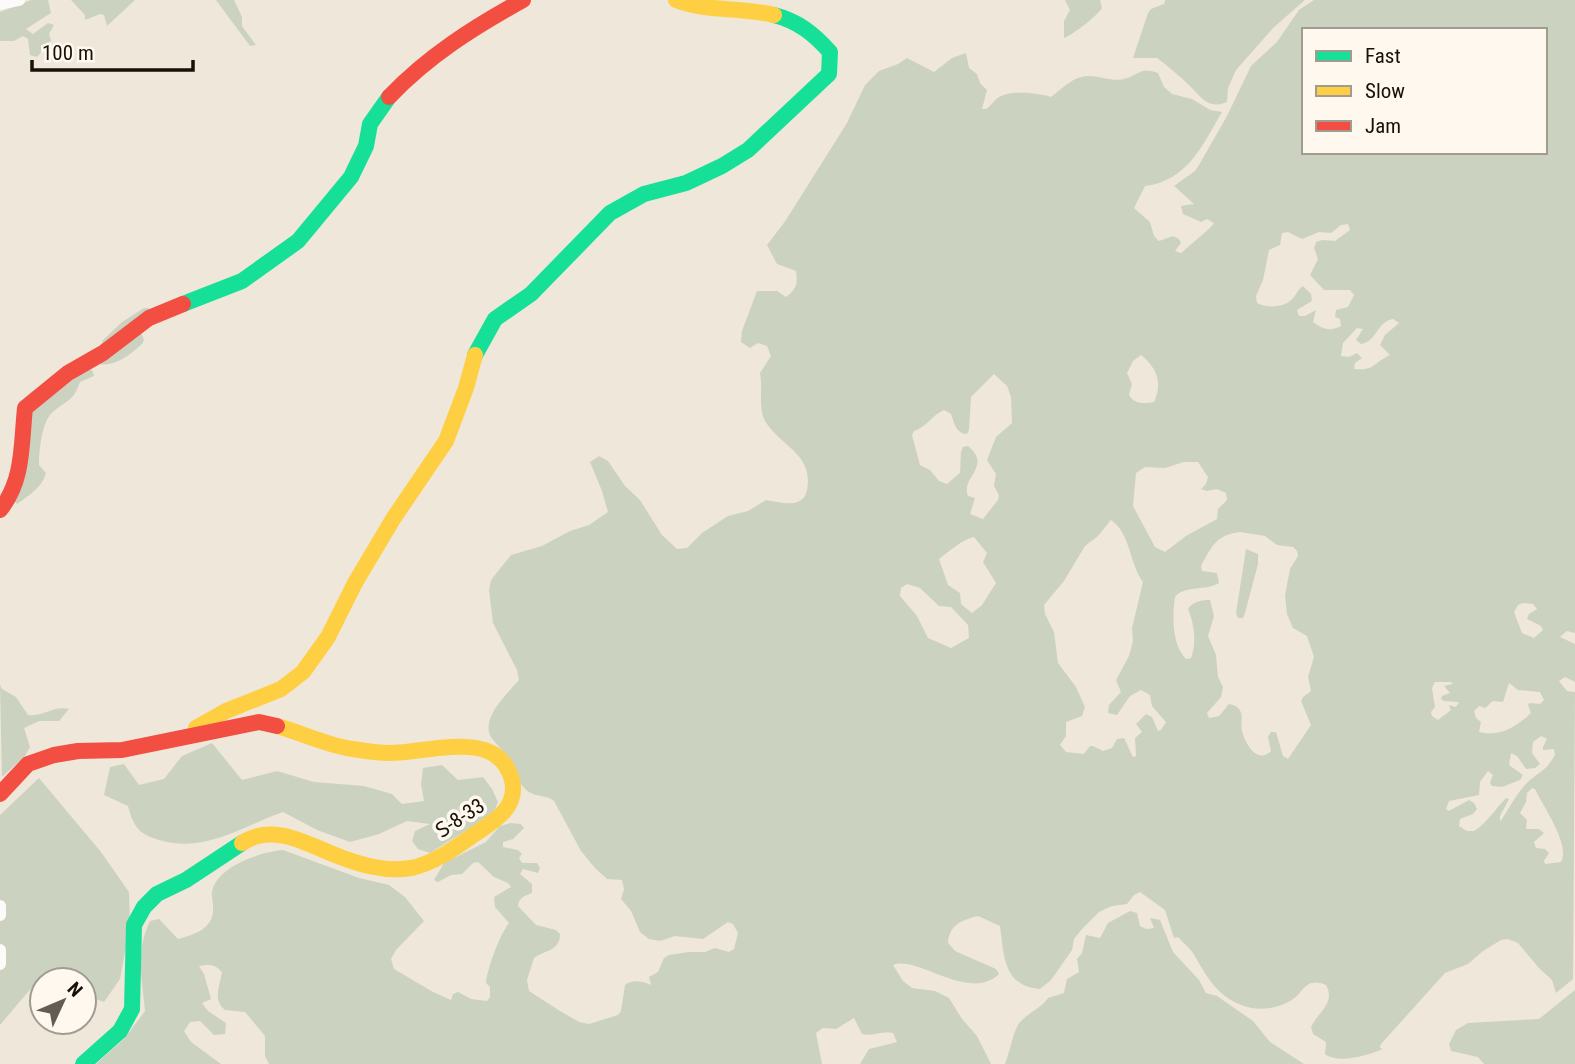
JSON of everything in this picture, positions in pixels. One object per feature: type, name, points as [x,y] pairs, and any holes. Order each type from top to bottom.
[{"type":"street","points":[[0,4],[19,0]]},
{"type":"street","points":[[0,510],[8,503],[21,473],[25,408],[68,373],[103,353],[149,318],[242,281],[298,241],[351,177],[366,146],[370,124],[383,103],[430,58],[478,25],[523,0]]},
{"type":"street","points":[[186,737],[226,711],[281,688],[303,672],[328,637],[355,583],[393,519],[446,441],[466,387],[472,360],[483,336],[495,319],[531,294],[610,213],[644,194],[686,183],[748,150],[829,74],[830,52],[804,27],[786,17],[764,12],[703,8],[676,0]]},
{"type":"street","name":"Տ-8-33","points":[[0,794],[28,764],[54,755],[78,751],[122,750],[258,722],[303,733],[348,749],[390,753],[464,747],[488,750],[501,758],[509,771],[513,785],[511,802],[502,815],[449,852],[412,868],[383,869],[344,859],[287,836],[272,834],[248,839],[186,880],[157,894],[144,907],[134,925],[132,1009],[120,1031],[83,1064]]},
{"type":"street","points":[[0,906],[0,915]]},
{"type":"street","points":[[0,950],[0,964]]},
{"type":"green space","points":[[31,0],[48,0],[51,13],[26,29],[33,34],[48,23],[54,25],[49,34],[51,41],[37,57],[30,55],[28,39],[23,36],[14,41],[0,41],[0,12]]},
{"type":"green space","points":[[71,0],[135,0],[107,26],[104,15],[85,20],[85,15]]},
{"type":"green space","points":[[216,0],[234,0],[242,17],[242,26],[256,45],[250,46]]},
{"type":"green space","points":[[1065,0],[1100,0],[1102,8],[1064,38],[1064,21],[1070,10]]},
{"type":"green space","points":[[1165,0],[1305,0],[1273,28],[1236,70],[1228,88],[1227,102],[1215,104],[1201,98],[1157,58],[1133,58],[1148,13],[1164,4]]},
{"type":"green space","points":[[1314,0],[1575,0],[1575,633],[1567,631],[1560,637],[1575,644],[1575,682],[1565,677],[1559,681],[1567,691],[1575,692],[1573,979],[1556,993],[1552,980],[1518,943],[1508,939],[1501,940],[1468,964],[1445,973],[1381,1044],[1380,1048],[1383,1049],[1345,1059],[1331,1057],[1325,1054],[1326,1042],[1313,1034],[1311,1027],[1329,997],[1326,985],[1309,984],[1290,1001],[1265,1009],[1240,1005],[1215,987],[1190,949],[1178,937],[1174,938],[1165,910],[1140,892],[1127,904],[1112,906],[1099,912],[1074,939],[1072,950],[1051,980],[1040,989],[1028,987],[1012,975],[1005,958],[1000,926],[978,916],[957,924],[948,943],[955,951],[996,969],[999,974],[987,982],[959,981],[915,966],[893,965],[903,981],[912,988],[935,991],[949,998],[977,1036],[991,1064],[860,1064],[869,1049],[897,1042],[893,1033],[862,1034],[854,1018],[836,1029],[823,1028],[816,1033],[822,1064],[269,1064],[265,1056],[265,1036],[245,1012],[225,1010],[221,1006],[218,992],[222,972],[209,965],[199,966],[211,999],[202,1003],[208,1011],[226,1023],[225,1034],[214,1035],[200,1021],[190,1022],[184,1031],[191,1042],[221,1064],[96,1064],[124,1039],[145,1011],[141,954],[150,921],[159,919],[178,939],[201,930],[212,917],[212,891],[217,880],[233,866],[274,851],[283,850],[359,878],[389,885],[405,897],[424,921],[396,950],[391,959],[394,969],[451,1000],[453,994],[458,992],[471,999],[487,1001],[490,997],[490,987],[486,983],[489,969],[498,943],[509,923],[495,907],[494,897],[511,887],[494,877],[478,862],[473,863],[462,874],[451,875],[438,882],[434,880],[444,863],[486,842],[500,826],[511,823],[521,824],[524,828],[513,839],[503,842],[503,847],[518,850],[522,854],[519,858],[522,863],[537,863],[540,868],[538,873],[523,869],[520,874],[532,884],[532,893],[521,899],[518,906],[536,925],[556,930],[560,934],[555,947],[534,958],[527,980],[529,991],[579,1022],[589,1024],[618,1015],[625,985],[638,981],[651,985],[649,977],[658,972],[664,958],[669,955],[705,952],[715,948],[729,952],[734,949],[738,933],[733,924],[728,922],[703,939],[675,936],[660,941],[649,939],[640,932],[631,911],[621,899],[624,889],[622,880],[607,879],[595,868],[581,851],[554,801],[529,792],[519,781],[489,730],[492,714],[519,680],[517,670],[493,623],[489,590],[491,580],[511,555],[542,546],[570,531],[589,525],[608,512],[590,462],[599,456],[608,461],[625,486],[640,500],[662,535],[677,549],[687,548],[702,533],[728,516],[748,511],[766,500],[790,503],[805,496],[808,478],[806,468],[763,416],[760,373],[771,356],[767,346],[758,343],[750,348],[741,342],[742,331],[757,291],[777,291],[786,297],[794,289],[796,271],[777,264],[767,245],[786,220],[847,123],[865,85],[879,71],[907,58],[934,72],[952,58],[966,53],[969,68],[977,74],[980,83],[987,90],[982,109],[988,108],[999,97],[1010,93],[1032,93],[1051,97],[1078,78],[1094,76],[1118,80],[1144,71],[1158,73],[1164,87],[1172,94],[1192,99],[1210,110],[1222,112],[1201,148],[1183,169],[1160,183],[1145,186],[1134,208],[1150,222],[1154,236],[1159,241],[1173,236],[1179,239],[1181,243],[1175,251],[1181,253],[1214,223],[1207,219],[1201,222],[1183,214],[1181,206],[1194,204],[1174,186],[1195,171],[1227,116],[1251,66],[1277,42],[1299,10]],"holes":[[[1348,224],[1350,230],[1335,241],[1316,242],[1314,248],[1318,259],[1310,275],[1324,290],[1350,290],[1354,295],[1348,307],[1336,310],[1335,317],[1340,319],[1341,326],[1330,329],[1313,322],[1316,310],[1299,316],[1297,310],[1312,301],[1311,294],[1303,286],[1283,305],[1265,306],[1257,303],[1256,296],[1263,280],[1269,250],[1280,245],[1282,233],[1288,232],[1302,239],[1319,232],[1331,233],[1341,225]],[[1393,319],[1399,323],[1385,335],[1380,345],[1390,355],[1370,368],[1354,369],[1355,363],[1362,358],[1357,353],[1349,357],[1341,356],[1343,343],[1357,328],[1363,329],[1356,340],[1361,344],[1367,342],[1383,324]],[[1141,355],[1151,365],[1158,382],[1154,402],[1136,402],[1129,395],[1132,384],[1127,373],[1133,361]],[[994,374],[1007,386],[1011,397],[1012,423],[996,437],[987,460],[996,474],[994,486],[999,495],[983,519],[970,514],[975,498],[968,496],[967,489],[977,466],[975,453],[968,446],[963,447],[960,473],[947,484],[939,481],[930,470],[920,465],[912,435],[944,410],[951,414],[958,430],[967,434],[971,397]],[[1184,462],[1198,462],[1208,477],[1201,489],[1217,489],[1226,493],[1227,500],[1218,509],[1217,519],[1186,536],[1165,552],[1155,547],[1133,506],[1136,473],[1145,467],[1165,468]],[[1111,520],[1122,533],[1143,582],[1132,628],[1133,641],[1129,656],[1116,680],[1121,692],[1109,705],[1108,713],[1117,715],[1130,696],[1141,690],[1150,695],[1152,706],[1166,722],[1158,731],[1152,717],[1146,714],[1136,724],[1142,732],[1135,738],[1136,756],[1133,757],[1124,738],[1117,739],[1112,748],[1103,751],[1090,746],[1084,754],[1066,752],[1060,745],[1066,736],[1066,722],[1082,716],[1085,707],[1076,687],[1058,663],[1054,632],[1045,614],[1044,605],[1064,581],[1085,546],[1098,536]],[[1240,532],[1265,536],[1277,545],[1293,547],[1297,551],[1298,556],[1290,569],[1285,595],[1287,614],[1293,628],[1307,636],[1314,657],[1308,677],[1311,691],[1301,701],[1311,725],[1288,759],[1283,756],[1276,732],[1271,732],[1268,737],[1271,751],[1266,755],[1252,751],[1244,736],[1241,714],[1236,706],[1229,704],[1219,716],[1209,718],[1207,713],[1221,697],[1223,687],[1218,677],[1216,655],[1208,636],[1214,616],[1210,600],[1195,603],[1188,609],[1194,633],[1191,658],[1186,659],[1178,646],[1173,621],[1175,597],[1189,589],[1219,583],[1217,573],[1202,571],[1201,566],[1212,547],[1225,536]],[[974,537],[987,553],[983,562],[996,583],[982,605],[972,613],[961,604],[960,593],[948,585],[939,559]],[[907,584],[920,588],[939,606],[951,607],[968,625],[969,638],[951,648],[928,638],[917,616],[900,596],[901,588]],[[1533,604],[1537,609],[1529,614],[1527,619],[1541,626],[1543,630],[1534,638],[1522,633],[1514,612],[1518,605]],[[1435,682],[1451,682],[1453,684],[1444,686],[1450,693],[1441,699],[1459,702],[1456,707],[1449,705],[1451,710],[1438,720],[1431,712],[1435,707],[1432,688]],[[1509,683],[1518,690],[1540,692],[1544,700],[1540,704],[1529,703],[1531,713],[1507,730],[1479,732],[1481,722],[1474,711],[1479,706],[1485,708],[1493,701],[1503,702]],[[1541,736],[1547,739],[1543,750],[1554,749],[1555,755],[1545,768],[1523,787],[1500,822],[1500,816],[1509,799],[1506,798],[1474,831],[1467,831],[1459,826],[1460,819],[1473,814],[1477,809],[1469,800],[1449,811],[1446,809],[1449,801],[1479,795],[1480,782],[1488,771],[1493,775],[1490,783],[1492,786],[1502,787],[1520,780],[1523,775],[1509,765],[1511,753],[1517,756],[1526,769],[1540,764],[1532,753],[1533,742]],[[1532,788],[1535,789],[1559,836],[1563,855],[1561,862],[1545,864],[1549,853],[1545,849],[1536,848],[1534,842],[1544,833],[1539,829],[1526,829],[1527,820],[1520,813],[1527,793]]]},
{"type":"green space","points":[[144,308],[149,308],[150,312],[140,330],[144,340],[142,344],[116,362],[97,364],[95,359],[103,340],[122,322]]},
{"type":"green space","points":[[87,369],[92,370],[94,376],[80,382],[72,397],[47,420],[39,460],[39,465],[46,473],[34,491],[17,504],[14,500],[26,416]]},
{"type":"green space","points":[[1246,549],[1258,554],[1258,564],[1245,613],[1243,618],[1238,618],[1236,613]]},
{"type":"green space","points":[[0,685],[16,697],[28,715],[69,709],[59,721],[39,721],[24,728],[30,747],[25,756],[2,777]]},
{"type":"green space","points":[[212,743],[242,780],[277,771],[314,782],[364,786],[392,794],[402,804],[424,801],[421,784],[423,768],[442,765],[458,780],[483,777],[498,802],[493,814],[430,853],[418,849],[412,841],[415,831],[430,824],[407,821],[379,834],[350,842],[317,830],[283,812],[210,840],[195,843],[163,841],[139,830],[128,806],[104,795],[110,767],[124,764],[139,785],[164,779],[182,756]]},
{"type":"green space","points":[[39,778],[101,852],[129,892],[130,925],[120,979],[104,1002],[98,1000],[98,966],[28,966],[28,992],[0,1025],[0,815]]},
{"type":"green space","points":[[1130,911],[1137,913],[1140,926],[1146,929],[1154,928],[1150,918],[1160,920],[1173,952],[1199,980],[1206,993],[1217,996],[1253,1021],[1270,1042],[1304,1064],[1005,1064],[1021,1021],[1048,998],[1064,993],[1067,979],[1079,972],[1077,959],[1082,953],[1086,935],[1100,938],[1108,923]]},
{"type":"green space","points":[[1575,990],[1575,1064],[1484,1064],[1478,1057],[1451,1051],[1449,1044],[1456,1030],[1468,1023],[1539,1019]]},
{"type":"traffic: fast","points":[[475,355],[495,319],[531,294],[610,213],[644,194],[686,183],[748,150],[829,74],[830,52],[824,45],[798,25],[774,15]]},
{"type":"traffic: fast","points":[[183,304],[242,281],[298,241],[351,177],[366,146],[370,124],[389,97]]},
{"type":"traffic: fast","points":[[83,1064],[120,1031],[132,1009],[134,925],[144,907],[157,894],[186,880],[242,843]]},
{"type":"traffic: slow","points":[[676,0],[700,6],[774,15]]},
{"type":"traffic: slow","points":[[196,728],[226,711],[281,689],[303,672],[328,637],[355,583],[393,519],[446,441],[475,355]]},
{"type":"traffic: slow","points":[[242,843],[255,837],[280,835],[368,866],[385,869],[411,868],[443,855],[487,826],[502,814],[511,799],[512,780],[504,764],[493,753],[478,748],[372,752],[345,748],[277,726]]},
{"type":"traffic: jam","points":[[389,97],[419,68],[452,43],[523,0]]},
{"type":"traffic: jam","points":[[0,510],[8,499],[17,474],[25,408],[68,373],[103,353],[149,318],[183,304]]},
{"type":"traffic: jam","points":[[0,794],[28,764],[54,755],[78,751],[122,750],[259,722],[277,726]]}]
